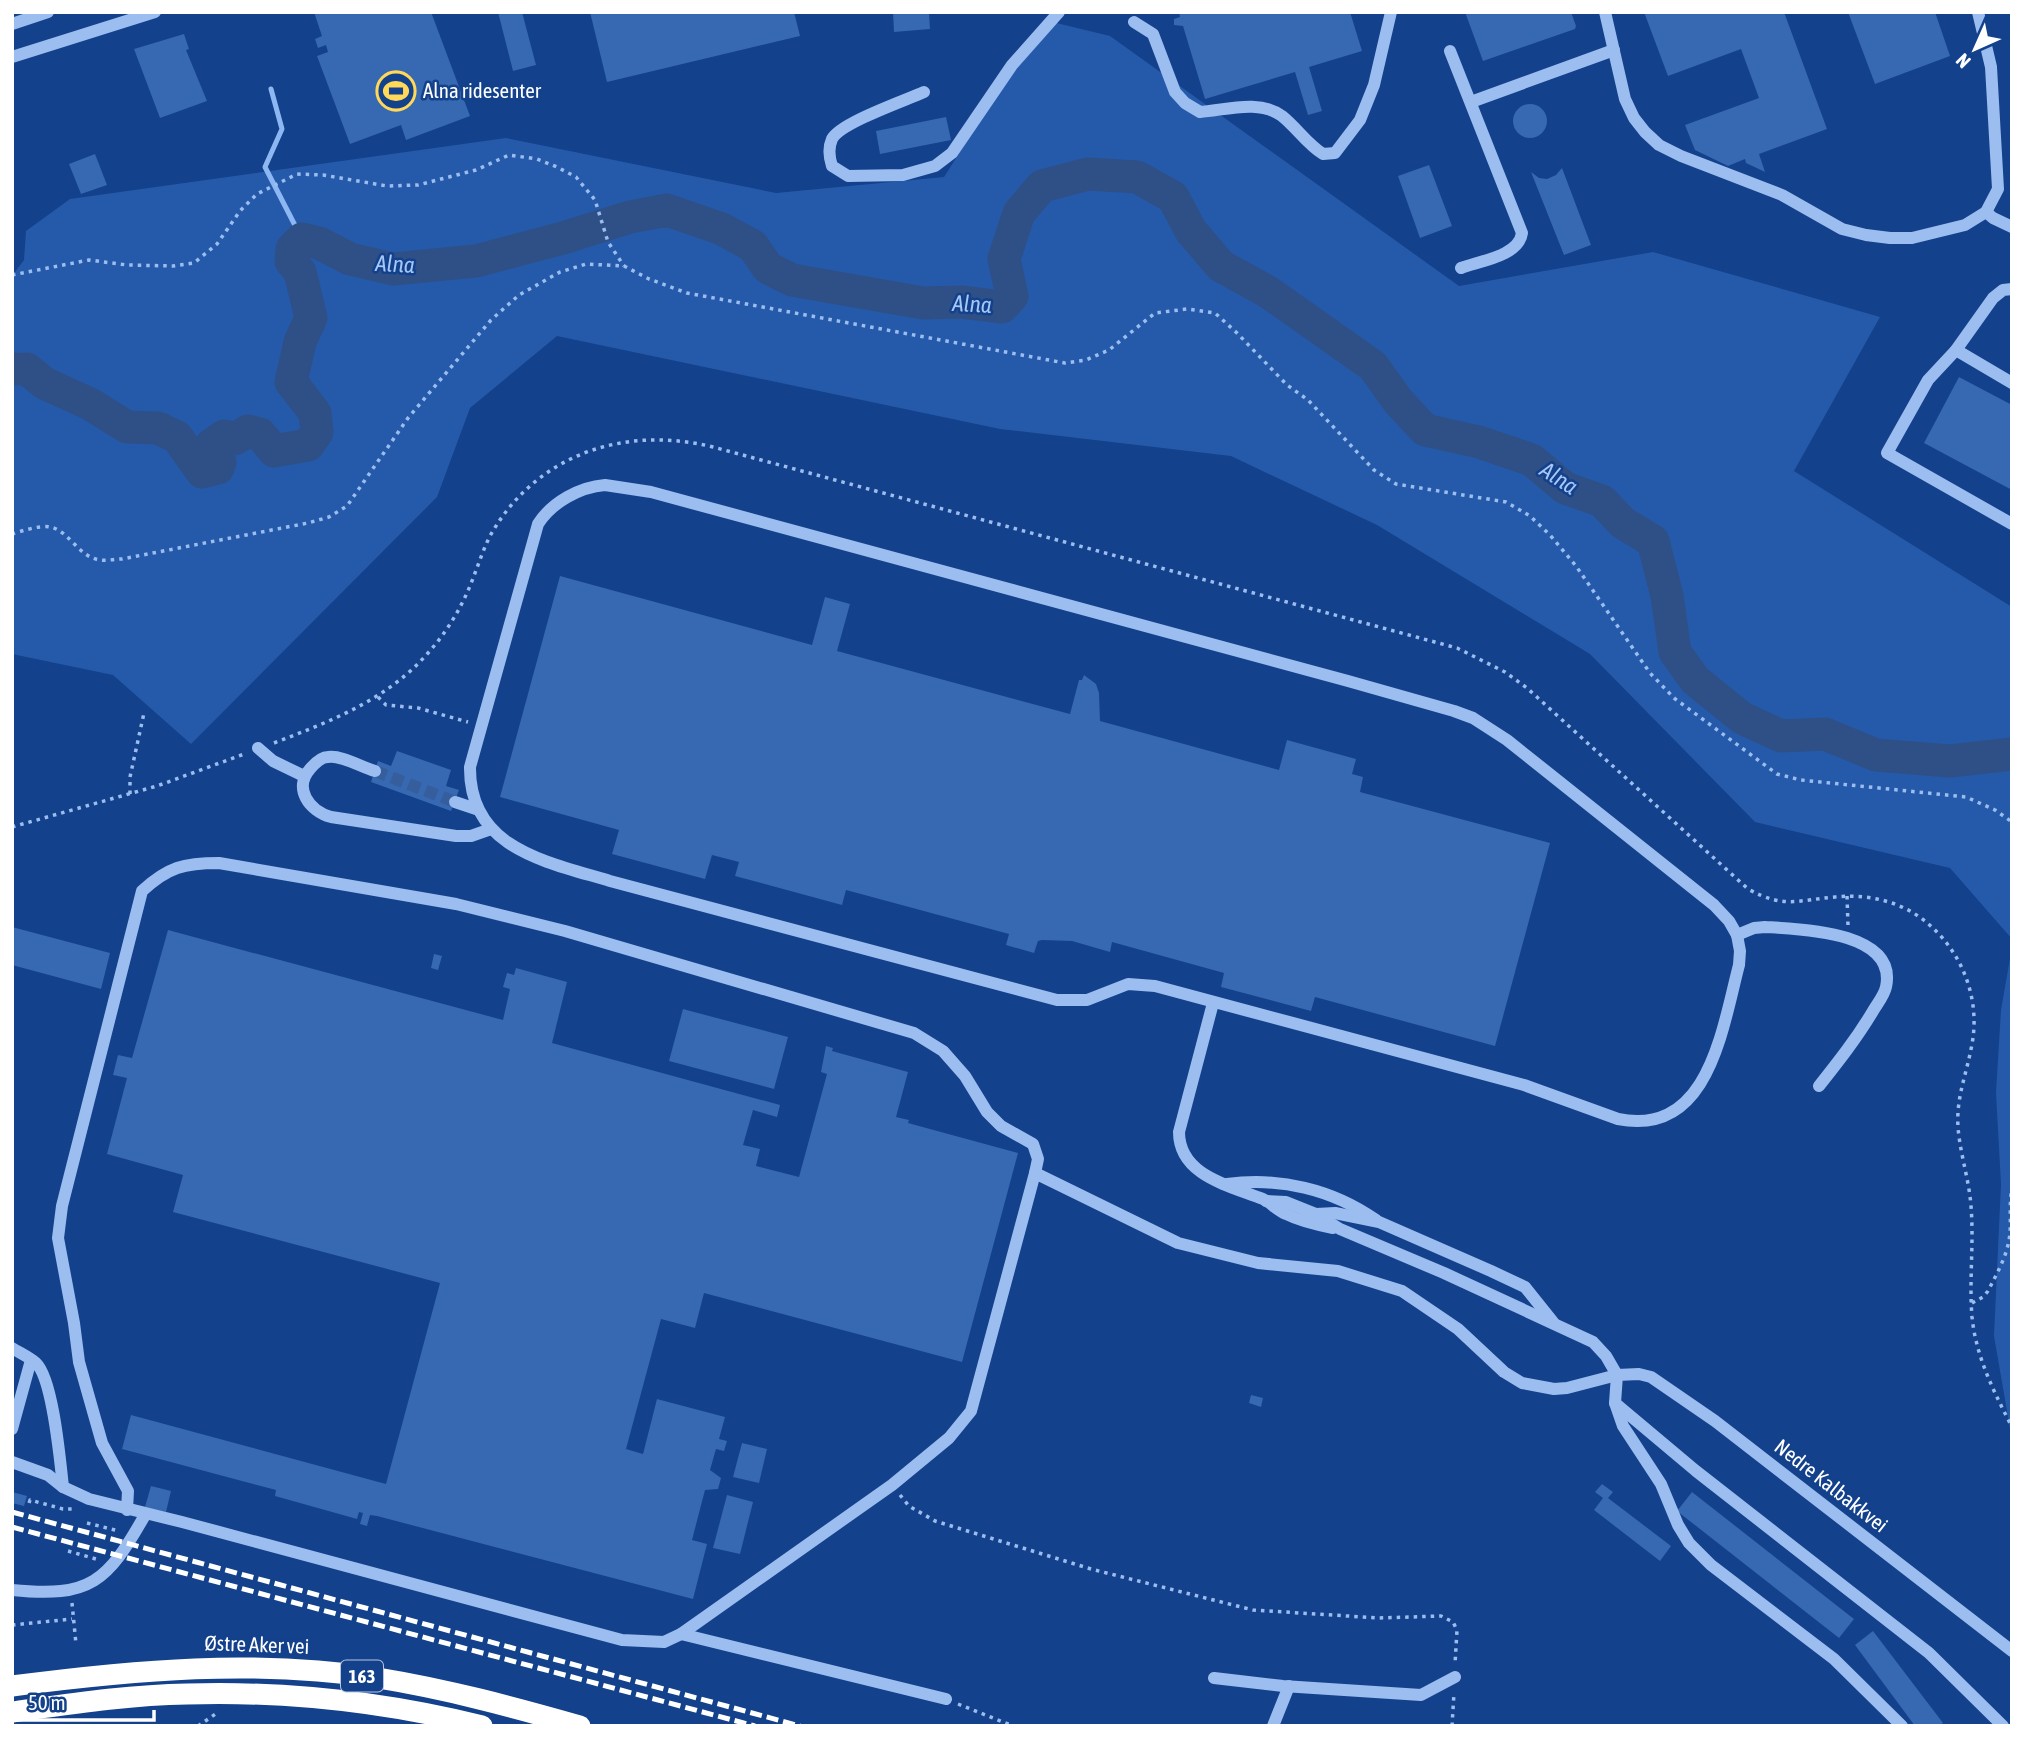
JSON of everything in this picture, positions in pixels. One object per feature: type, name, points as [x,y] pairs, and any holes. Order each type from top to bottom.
[{"type":"highway","name":"Østre Aker vei","points":[[12,1686],[174,1668],[291,1669],[378,1678],[436,1689],[580,1726]]},
{"type":"highway","name":"163","points":[[12,1712],[143,1696],[252,1694],[341,1700],[430,1714],[482,1726]]},
{"type":"street","points":[[12,24],[48,12]]},
{"type":"street","points":[[12,57],[155,12]]},
{"type":"street","points":[[924,92],[841,128],[831,140],[829,155],[832,166],[848,176],[903,175],[935,166],[952,153],[1012,65],[1059,12]]},
{"type":"street","points":[[1605,12],[1626,99],[1634,118],[1659,145],[1782,195],[1842,229],[1866,235],[1912,238],[1965,225],[1986,212],[1998,189],[1991,68],[1978,12]]},
{"type":"street","points":[[1134,22],[1153,34],[1175,92],[1185,103],[1200,112],[1256,106],[1280,114],[1308,144],[1323,155],[1335,153],[1360,120],[1384,52],[1388,16]]},
{"type":"street","points":[[1471,102],[1614,50]]},
{"type":"street","points":[[1450,51],[1522,233],[1521,240],[1510,251],[1461,268]]},
{"type":"street","points":[[1986,212],[2002,224],[2012,227]]},
{"type":"street","points":[[2012,289],[2003,290],[1993,298],[1956,350],[1928,380],[1887,453],[2012,524]]},
{"type":"street","points":[[1956,350],[2012,383]]},
{"type":"street","points":[[592,486],[624,486],[1454,710],[1473,718],[1539,764],[1714,905],[1729,921],[1737,935],[1740,965],[1716,1051],[1706,1076],[1688,1100],[1675,1110],[1644,1122],[1618,1119],[1524,1084],[1211,1008],[1138,983],[1118,986],[1087,1000],[1057,1000],[540,860],[519,850],[491,829],[476,809],[470,785],[470,767],[483,726],[538,524],[551,508],[582,489],[592,486]]},
{"type":"street","points":[[258,748],[273,761],[304,776]]},
{"type":"street","points":[[374,771],[336,757],[325,757],[316,762],[304,776],[302,790],[314,809],[322,815],[456,836],[471,836],[491,829]]},
{"type":"street","points":[[455,802],[476,809]]},
{"type":"street","points":[[12,1462],[48,1475],[63,1487],[89,1499],[127,1510],[145,1515],[182,1522],[622,1640],[664,1643],[681,1634],[892,1485],[949,1438],[971,1411],[1035,1173],[1038,1159],[1033,1144],[1001,1126],[987,1112],[965,1076],[943,1051],[914,1033],[565,931],[456,904],[232,865],[188,863],[160,874],[142,891],[61,1206],[58,1238],[75,1323],[79,1362],[102,1443],[128,1491],[127,1510]]},
{"type":"street","points":[[1737,935],[1765,927],[1832,934],[1859,942],[1878,956],[1883,965],[1887,977],[1885,990],[1857,1038],[1819,1086]]},
{"type":"street","points":[[1211,1008],[1179,1132],[1189,1161],[1202,1173],[1223,1185],[1266,1201],[1284,1213],[1314,1225],[1340,1229]]},
{"type":"street","name":"Nedre Kalbakkvei","points":[[1035,1173],[1178,1243],[1258,1263],[1338,1270],[1402,1292],[1458,1329],[1504,1372],[1522,1384],[1554,1389],[1617,1375],[1639,1374],[1651,1377],[1683,1398],[2012,1651]]},
{"type":"street","points":[[1223,1185],[1284,1182],[1357,1206],[1379,1222],[1525,1287],[1554,1324]]},
{"type":"street","points":[[1266,1201],[1286,1202],[1316,1214],[1340,1229],[1444,1273],[1593,1342],[1606,1356],[1617,1375],[1615,1403],[1623,1426],[1661,1484],[1678,1525],[1689,1543],[1711,1565],[1834,1660],[1902,1726]]},
{"type":"street","points":[[1316,1214],[1335,1213],[1379,1222]]},
{"type":"street","points":[[12,1348],[36,1363],[45,1380],[53,1414],[63,1487]]},
{"type":"street","points":[[12,1429],[31,1360]]},
{"type":"street","points":[[1615,1403],[1696,1471],[1929,1653],[2003,1726]]},
{"type":"street","points":[[12,1590],[47,1593],[72,1591],[100,1578],[133,1536],[145,1515]]},
{"type":"street","points":[[681,1634],[946,1699]]},
{"type":"street","points":[[1214,1678],[1421,1695],[1455,1677]]},
{"type":"street","points":[[1273,1726],[1289,1686]]},
{"type":"path","points":[[12,275],[89,260],[127,265],[173,266],[194,263],[217,244],[240,211],[257,194],[297,174],[323,175],[387,186],[418,185],[476,170],[509,155],[537,159],[576,177],[595,200],[608,242],[624,267]]},
{"type":"path","points":[[12,534],[50,527],[65,536],[82,554],[100,560],[122,559],[329,517],[347,506],[408,418],[491,320],[519,295],[560,272],[586,264],[624,267],[687,293],[1065,363],[1086,360],[1108,350],[1155,313],[1187,309],[1215,313],[1287,385],[1317,409],[1374,470],[1396,484],[1506,502],[1530,516],[1550,534],[1576,566],[1650,673],[1674,698],[1777,774],[1801,780],[1966,797],[1995,810],[2012,822]]},
{"type":"path","points":[[12,827],[130,794],[342,716],[378,696],[419,663],[446,630],[466,596],[491,534],[509,508],[531,486],[558,466],[605,445],[641,439],[680,440],[780,465],[1457,648],[1505,672],[1536,695],[1748,889],[1766,898],[1786,902],[1847,896],[1884,901],[1919,917],[1936,931],[1955,954],[1970,990],[1974,1016],[1973,1041],[1960,1091],[1958,1115],[1959,1137],[1971,1204],[1974,1329],[1980,1357],[2012,1427]]},
{"type":"path","points":[[378,696],[386,705],[418,708],[483,726]]},
{"type":"path","points":[[130,794],[130,777],[144,713]]},
{"type":"path","points":[[1847,896],[1849,911]]},
{"type":"path","points":[[1972,1303],[1988,1291],[2006,1253],[2010,1233],[2012,1188]]},
{"type":"path","points":[[892,1485],[909,1506],[936,1521],[1091,1569],[1252,1609],[1380,1618],[1441,1616],[1453,1622],[1457,1630],[1452,1726]]},
{"type":"path","points":[[29,1503],[30,1500],[69,1509],[84,1505],[89,1499]]},
{"type":"path","points":[[87,1523],[122,1532]]},
{"type":"path","points":[[68,1551],[98,1560]]},
{"type":"path","points":[[72,1591],[72,1619],[76,1644]]},
{"type":"path","points":[[12,1625],[72,1619]]},
{"type":"path","points":[[946,1699],[1013,1726]]},
{"type":"path","points":[[198,1726],[223,1707]]},
{"type":"shaded area","points":[[1044,20],[1110,36],[1459,286],[1653,252],[1880,317],[1794,471],[2012,607],[2012,939],[1950,868],[1755,822],[1590,654],[1377,525],[1231,456],[1000,429],[557,336],[470,408],[437,497],[191,744],[113,675],[12,654],[12,276],[24,260],[26,231],[70,199],[506,138],[776,193],[944,177]]},
{"type":"shaded area","points":[[2012,947],[2012,1440],[1994,1336],[2001,1184],[1996,1093],[2001,1010]]},
{"type":"building","name":"Alna ridesenter","points":[[314,12],[431,12],[470,116],[406,140],[401,125],[350,144],[317,56],[328,52],[326,45],[318,48],[315,39],[322,36]]},
{"type":"building","points":[[498,12],[522,12],[536,65],[513,71]]},
{"type":"building","points":[[590,12],[794,12],[800,36],[607,82]]},
{"type":"building","points":[[893,12],[929,12],[930,29],[894,32]]},
{"type":"building","points":[[1179,12],[1350,12],[1362,51],[1309,67],[1322,111],[1308,115],[1295,72],[1205,99],[1183,26],[1174,25],[1174,19],[1180,17]]},
{"type":"building","points":[[1465,12],[1571,12],[1576,26],[1575,29],[1483,61]]},
{"type":"building","points":[[1644,12],[1784,12],[1827,129],[1759,154],[1765,172],[1746,163],[1745,159],[1728,166],[1695,150],[1685,125],[1759,98],[1741,49],[1668,76]]},
{"type":"building","points":[[1848,12],[1935,12],[1950,56],[1875,84]]},
{"type":"building","points":[[184,34],[189,49],[186,50],[207,101],[160,118],[134,49]]},
{"type":"building","points":[[1530,104],[1542,109],[1547,121],[1542,133],[1530,138],[1518,133],[1513,121],[1518,109]]},
{"type":"building","points":[[946,117],[951,140],[880,154],[876,131]]},
{"type":"building","points":[[95,154],[107,185],[81,194],[69,164]]},
{"type":"building","points":[[1429,165],[1452,226],[1420,238],[1398,176]]},
{"type":"building","points":[[1562,168],[1591,245],[1564,255],[1531,172],[1539,178],[1547,179]]},
{"type":"building","points":[[1959,377],[2012,405],[2012,490],[1924,443]]},
{"type":"building","points":[[560,576],[812,645],[825,597],[850,604],[837,651],[1070,714],[1079,680],[1082,680],[1084,675],[1096,684],[1100,721],[1279,770],[1287,740],[1356,759],[1352,774],[1363,777],[1360,792],[1550,843],[1495,1046],[1315,997],[1311,1011],[1221,987],[1224,973],[1112,942],[1110,952],[1072,941],[1042,940],[1038,941],[1034,953],[1006,945],[1009,934],[846,890],[842,905],[735,876],[739,862],[712,855],[705,879],[612,854],[619,830],[500,797]]},
{"type":"building","points":[[397,751],[451,770],[446,786],[459,790],[451,811],[371,782],[378,761],[391,766]]},
{"type":"building","points":[[12,927],[110,953],[101,989],[12,965]]},
{"type":"building","points":[[168,930],[503,1020],[510,989],[503,987],[507,973],[514,975],[516,968],[567,982],[552,1043],[780,1105],[777,1117],[753,1110],[743,1145],[760,1149],[756,1166],[799,1177],[827,1074],[821,1072],[826,1046],[833,1048],[832,1051],[908,1072],[896,1117],[909,1120],[908,1123],[1018,1153],[962,1362],[704,1293],[695,1328],[661,1319],[626,1449],[643,1454],[657,1399],[725,1417],[719,1439],[727,1441],[724,1451],[716,1449],[710,1470],[721,1478],[718,1489],[705,1490],[692,1540],[707,1544],[693,1599],[377,1516],[370,1515],[367,1526],[360,1524],[363,1513],[359,1512],[357,1519],[275,1496],[276,1490],[122,1449],[131,1415],[386,1484],[440,1283],[173,1212],[183,1175],[107,1154],[127,1078],[113,1075],[118,1055],[132,1058]]},
{"type":"building","points":[[434,954],[442,956],[438,970],[431,968]]},
{"type":"building","points":[[683,1009],[788,1037],[774,1089],[669,1061]]},
{"type":"building","points":[[1251,1395],[1263,1398],[1261,1407],[1249,1403]]},
{"type":"building","points":[[742,1443],[767,1449],[759,1483],[733,1477]]},
{"type":"building","points":[[1602,1484],[1613,1492],[1608,1498],[1671,1546],[1660,1561],[1594,1510],[1603,1498],[1595,1492]]},
{"type":"building","points":[[151,1486],[171,1491],[166,1512],[145,1507]]},
{"type":"building","points":[[12,1492],[27,1496],[24,1506],[12,1503]]},
{"type":"building","points":[[1692,1492],[1854,1619],[1839,1638],[1677,1511]]},
{"type":"building","points":[[727,1495],[753,1502],[740,1554],[713,1548]]},
{"type":"building","points":[[1873,1631],[1943,1723],[1939,1726],[1915,1726],[1855,1645]]},
{"type":"waterway","points":[[271,89],[282,129],[265,167],[302,239]]},
{"type":"waterway","name":"Alna","points":[[12,369],[27,369],[44,383],[90,404],[127,427],[158,428],[177,437],[202,472],[218,468],[220,462],[211,445],[224,436],[235,439],[248,431],[260,434],[274,451],[308,445],[317,432],[315,413],[291,382],[300,342],[311,318],[300,272],[291,261],[292,249],[302,239],[319,243],[350,259],[393,269],[476,261],[630,217],[667,210],[722,229],[753,246],[768,268],[792,280],[923,303],[961,302],[1002,307],[1012,296],[1004,259],[1019,213],[1042,186],[1088,174],[1137,177],[1173,197],[1191,231],[1221,266],[1268,292],[1373,366],[1398,401],[1425,430],[1479,442],[1532,460],[1565,488],[1602,501],[1623,523],[1653,541],[1667,596],[1675,652],[1695,680],[1742,718],[1781,736],[1825,734],[1876,755],[1950,761],[2012,754]]},
{"type":"tunnel","points":[[375,771],[455,802]]},
{"type":"railway","points":[[12,1512],[800,1726]]},
{"type":"railway","points":[[12,1527],[755,1726]]},
{"type":"place","name":"Alna ridesenter","points":[[396,91]]}]
